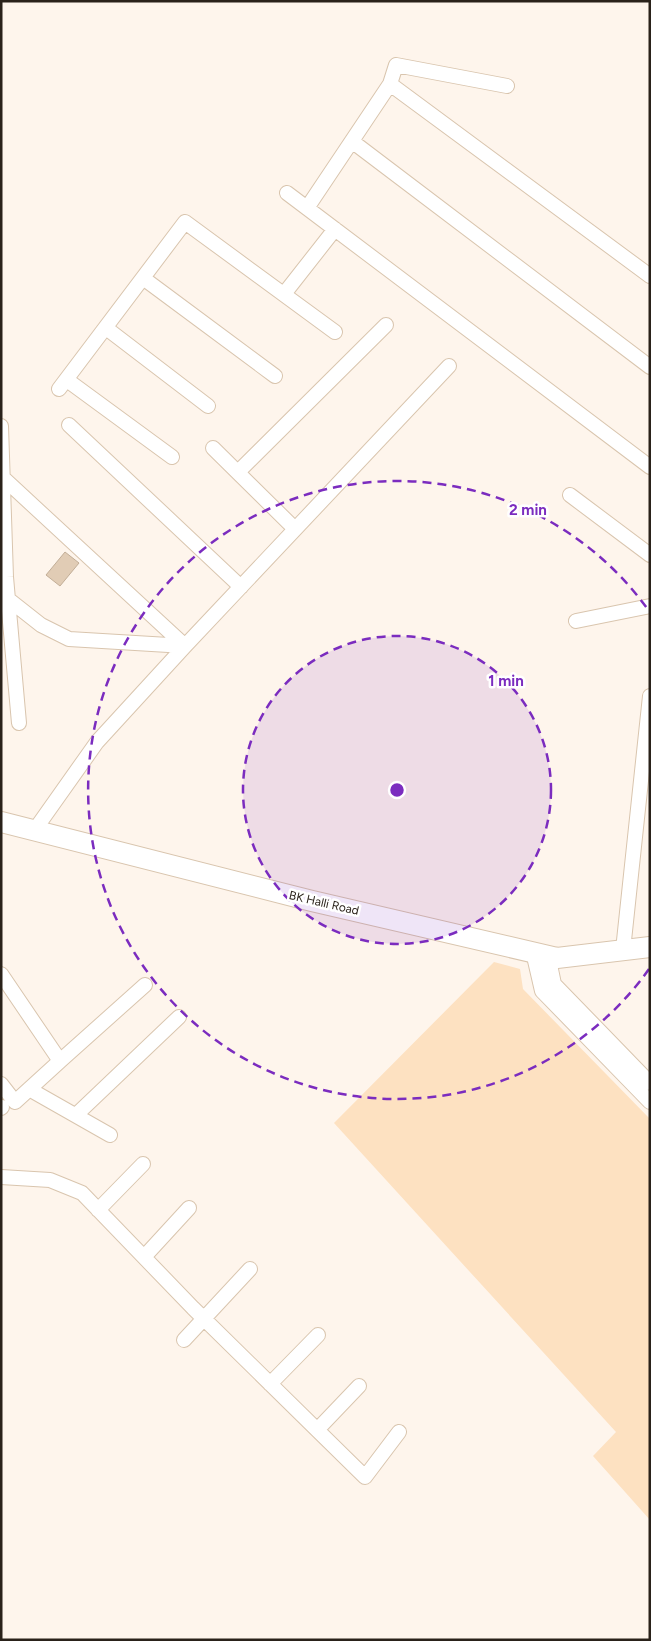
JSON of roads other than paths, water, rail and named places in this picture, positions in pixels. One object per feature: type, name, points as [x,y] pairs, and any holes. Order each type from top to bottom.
[{"type":"main road","name":"BK Halli Road","points":[[1,822],[312,901],[557,958],[650,946]]},
{"type":"street","points":[[307,208],[353,142],[390,84],[396,65],[507,86]]},
{"type":"street","points":[[390,84],[650,276]]},
{"type":"street","points":[[353,142],[650,367]]},
{"type":"street","points":[[287,193],[650,467]]},
{"type":"street","points":[[172,458],[63,384],[185,222],[336,332]]},
{"type":"street","points":[[284,294],[335,229]]},
{"type":"street","points":[[143,278],[275,376]]},
{"type":"street","points":[[238,472],[386,325]]},
{"type":"street","points":[[106,328],[208,406]]},
{"type":"street","points":[[34,831],[98,742],[185,646],[449,366]]},
{"type":"street","points":[[69,425],[241,587]]},
{"type":"street","points":[[1,426],[4,580],[8,599],[19,723]]},
{"type":"street","points":[[214,448],[295,529]]},
{"type":"street","points":[[2,477],[185,646]]},
{"type":"street","points":[[570,494],[650,555]]},
{"type":"street","points":[[8,599],[41,625],[69,639],[185,646]]},
{"type":"street","points":[[576,621],[650,606]]},
{"type":"street","points":[[623,950],[650,696]]},
{"type":"street","points":[[540,954],[554,984],[650,1083]]},
{"type":"street","points":[[540,954],[542,991],[650,1102]]},
{"type":"street","points":[[1,974],[60,1061]]},
{"type":"street","points":[[1,1084],[15,1102],[145,985]]},
{"type":"street","points":[[76,1115],[179,1017]]},
{"type":"street","points":[[29,1089],[110,1135]]},
{"type":"street","points":[[98,1210],[143,1164]]},
{"type":"street","points":[[1,1176],[50,1180],[62,1183],[82,1193],[204,1319],[364,1477],[400,1432]]},
{"type":"street","points":[[144,1257],[189,1208]]},
{"type":"street","points":[[184,1340],[250,1269]]},
{"type":"street","points":[[270,1384],[318,1335]]},
{"type":"street","points":[[317,1430],[359,1386]]}]
